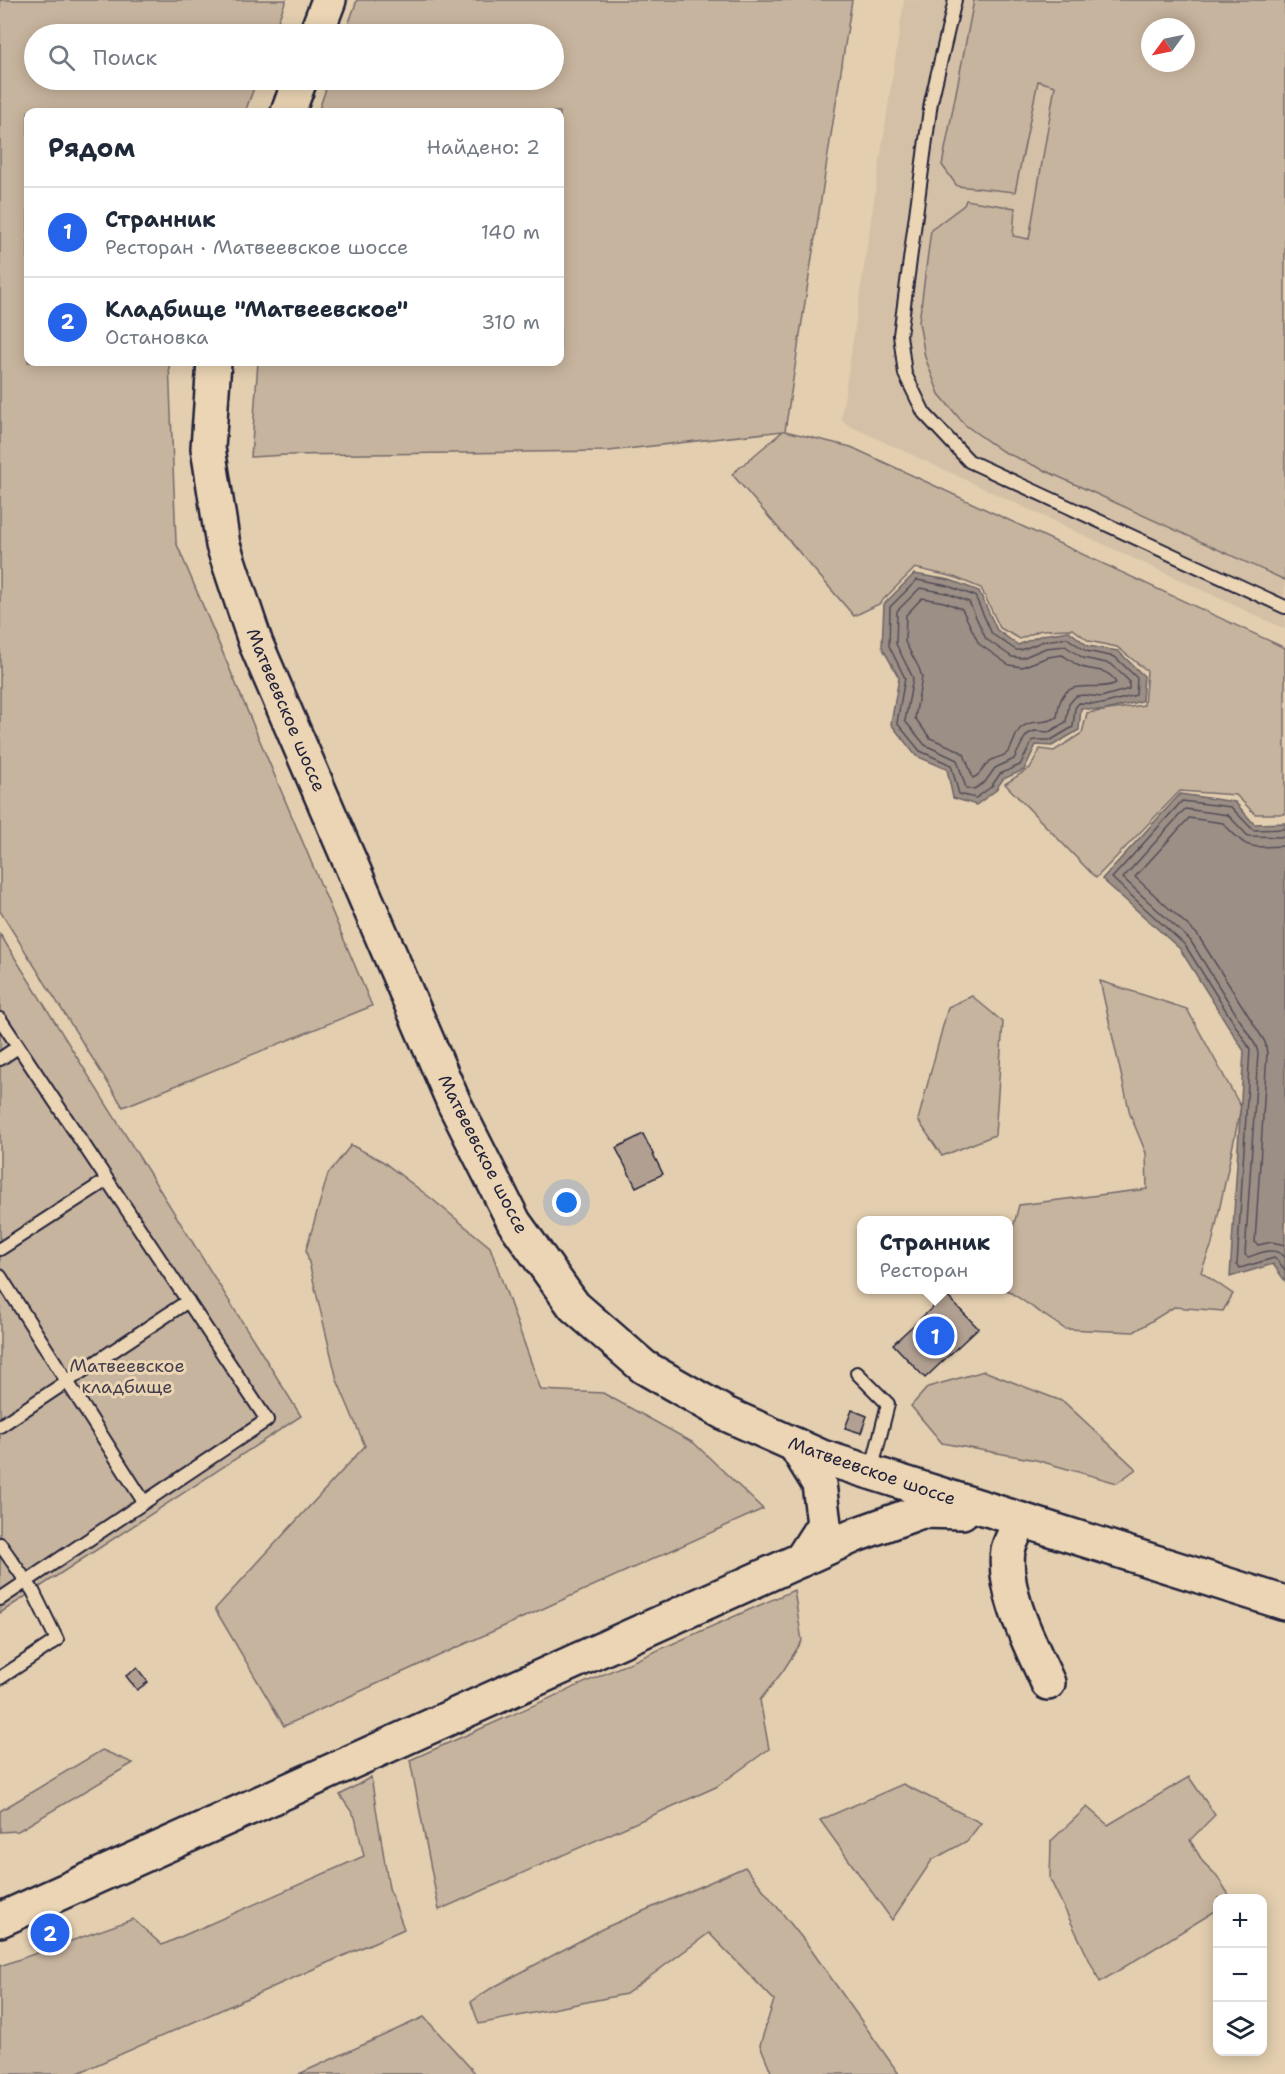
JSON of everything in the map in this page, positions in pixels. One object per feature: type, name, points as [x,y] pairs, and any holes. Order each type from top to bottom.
[{"type":"main road","points":[[320,24],[329,0]]},
{"type":"main road","points":[[290,108],[296,90]]},
{"type":"main road","name":"Матвеевское шоссе","points":[[214,366],[208,448],[223,545],[256,644],[454,1102],[514,1222],[574,1306],[644,1367],[726,1414],[822,1457],[1285,1603]]},
{"type":"main road","points":[[795,1445],[819,1484],[824,1524],[801,1560]]},
{"type":"main road","points":[[0,1920],[858,1534],[922,1511],[1007,1516],[1007,1575],[1021,1621],[1048,1683]]},
{"type":"lane","points":[[956,0],[931,102],[900,335],[905,374],[924,413],[969,461],[1285,607]]},
{"type":"lane","points":[[0,1019],[267,1420],[0,1599]]},
{"type":"lane","points":[[0,1059],[18,1047]]},
{"type":"lane","points":[[0,1249],[107,1180]]},
{"type":"lane","points":[[0,1276],[144,1503]]},
{"type":"lane","points":[[0,1426],[188,1301]]},
{"type":"lane","points":[[857,1373],[888,1404],[871,1473]]},
{"type":"lane","points":[[0,1544],[33,1591],[57,1640],[0,1678]]},
{"type":"shaded area","points":[[904,0],[1285,0],[1285,629],[841,420]]},
{"type":"green space","points":[[0,0],[286,0],[277,24],[24,24],[24,90],[253,90],[246,108],[24,108],[24,366],[169,366],[176,542],[372,1006],[123,1107],[0,911]]},
{"type":"green space","points":[[357,0],[852,0],[785,431],[851,447],[1285,648],[1285,814],[1255,814],[1236,795],[1180,791],[1096,878],[1005,784],[1030,768],[1040,749],[1054,751],[1082,733],[1087,713],[1144,705],[1147,671],[1117,647],[1089,641],[1073,629],[1041,630],[1020,639],[1000,628],[981,588],[954,577],[915,568],[879,604],[854,616],[732,474],[783,431],[609,451],[251,457],[258,366],[564,366],[564,108],[319,108],[326,90],[564,90],[564,24],[349,24]]},
{"type":"green space","points":[[974,0],[1285,0],[1285,580],[1002,451],[965,425],[939,394],[925,357],[919,322],[931,230],[964,205],[966,200],[1015,208],[1013,236],[1029,239],[1055,86],[1038,81],[1015,192],[957,186],[942,165]]},
{"type":"green space","name":"Матвеевское кладбище","points":[[0,934],[301,1416],[0,1613]]},
{"type":"green space","points":[[1100,981],[1187,1009],[1241,1107],[1212,1244],[1201,1272],[1233,1294],[1223,1311],[1174,1307],[1134,1332],[1065,1329],[1013,1294],[1013,1228],[1019,1205],[1147,1189],[1146,1153],[1130,1114]]},
{"type":"green space","points":[[972,996],[1003,1022],[995,1135],[942,1156],[918,1120],[948,1007]]},
{"type":"green space","points":[[351,1145],[382,1161],[490,1247],[541,1390],[603,1393],[694,1443],[763,1509],[284,1726],[215,1609],[365,1446],[337,1380],[306,1250],[328,1174]]},
{"type":"green space","points":[[984,1371],[1064,1402],[1136,1469],[1117,1483],[1036,1460],[942,1443],[911,1406],[928,1387]]},
{"type":"green space","points":[[794,1590],[802,1641],[783,1671],[760,1700],[769,1749],[716,1787],[439,1910],[410,1760]]},
{"type":"green space","points":[[102,1750],[133,1763],[18,1831],[0,1832],[0,1811]]},
{"type":"green space","points":[[371,1777],[389,1888],[404,1929],[76,2074],[0,2074],[0,1966],[133,1919],[162,1945],[364,1856],[355,1817],[340,1795]]},
{"type":"green space","points":[[1189,1777],[1215,1815],[1190,1840],[1203,1862],[1217,1876],[1228,1894],[1213,1894],[1213,1912],[1100,1982],[1050,1879],[1051,1841],[1087,1807],[1108,1825]]},
{"type":"green space","points":[[903,1784],[981,1823],[967,1841],[932,1860],[892,1920],[820,1820]]},
{"type":"green space","points":[[745,1867],[807,1944],[899,2074],[772,2074],[760,2045],[774,2000],[709,1933],[626,1994],[479,2024],[471,2002],[490,1989],[602,1929]]},
{"type":"green space","points":[[424,2017],[476,2074],[299,2074]]},
{"type":"water","points":[[914,574],[950,580],[979,591],[997,630],[1018,645],[1042,635],[1069,631],[1088,646],[1118,651],[1144,676],[1142,701],[1102,711],[1081,708],[1079,730],[1052,746],[1036,745],[1024,770],[1003,779],[995,791],[976,805],[953,798],[947,769],[916,756],[891,724],[899,678],[882,647],[884,604]]},
{"type":"water","points":[[1180,794],[1235,802],[1254,824],[1285,823],[1285,1281],[1273,1264],[1230,1277],[1244,1051],[1180,949],[1102,879]]},
{"type":"building","points":[[643,1134],[663,1174],[636,1187],[616,1148]]},
{"type":"building","points":[[946,1295],[978,1328],[925,1378],[893,1344]]},
{"type":"building","points":[[852,1410],[867,1416],[861,1433],[845,1428]]},
{"type":"building","points":[[137,1668],[148,1682],[137,1690],[126,1676]]},
{"type":"place","name":"Странник","points":[[935,1336]]},
{"type":"place","name":"Кладбище \"Матвеевское\"","points":[[50,1933]]}]
